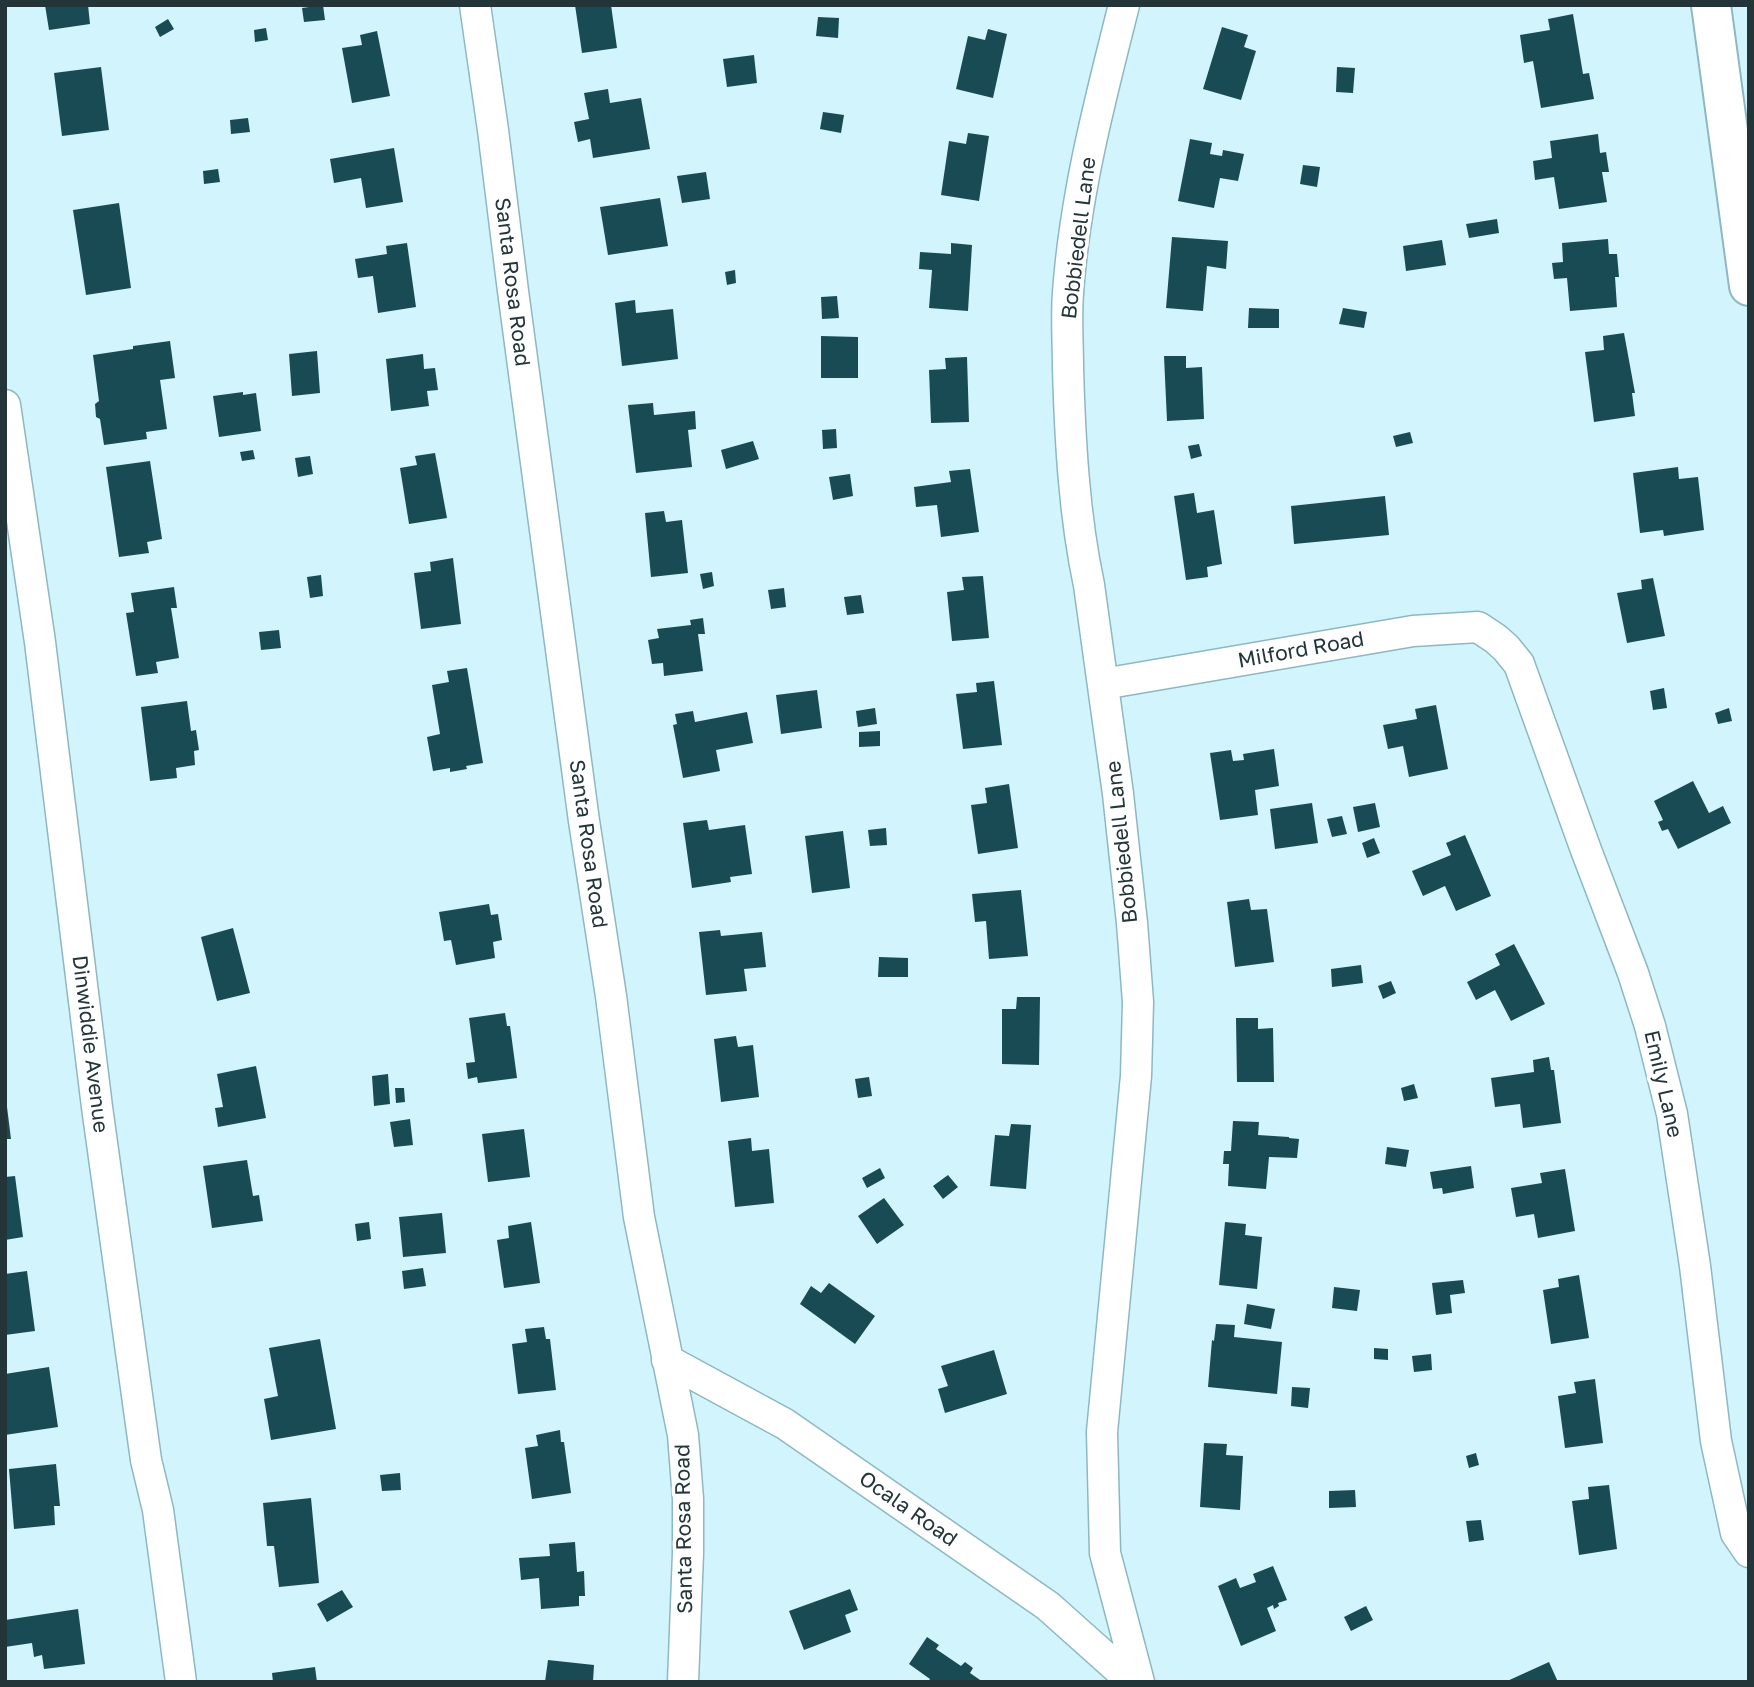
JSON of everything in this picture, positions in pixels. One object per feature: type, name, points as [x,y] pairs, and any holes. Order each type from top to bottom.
[{"type":"main road","points":[[1712,5],[1749,286]]},
{"type":"street","name":"Santa Rosa Road","points":[[475,5],[639,1217],[683,1435],[688,1499],[683,1682]]},
{"type":"street","name":"Bobbiedell Lane","points":[[1124,5],[1090,141],[1067,295],[1069,428],[1083,556],[1118,794],[1138,1002],[1136,1076],[1102,1432],[1105,1553],[1139,1682]]},
{"type":"street","name":"Dinwiddie Avenue","points":[[5,405],[40,642],[99,1121],[146,1460],[158,1510],[181,1682]]},
{"type":"street","name":"Milford Road","points":[[1103,684],[1413,631],[1478,627],[1496,639]]},
{"type":"street","name":"Emily Lane","points":[[1496,639],[1520,664],[1650,1026],[1672,1114],[1695,1266],[1716,1441],[1736,1533],[1749,1552]]},
{"type":"street","name":"Ocala Road","points":[[667,1360],[785,1424],[1048,1606],[1133,1682]]},
{"type":"building","points":[[45,5],[88,5],[90,24],[49,30]]},
{"type":"building","points":[[323,5],[325,20],[304,22],[302,8]]},
{"type":"building","points":[[575,5],[611,5],[617,48],[582,53]]},
{"type":"building","points":[[1573,14],[1583,74],[1589,73],[1594,99],[1541,108],[1533,61],[1524,63],[1520,35],[1550,30],[1548,19]]},
{"type":"building","points":[[818,17],[839,18],[838,38],[816,36]]},
{"type":"building","points":[[168,19],[174,29],[160,37],[155,27]]},
{"type":"building","points":[[1222,27],[1248,35],[1244,47],[1256,51],[1241,100],[1203,89]]},
{"type":"building","points":[[266,28],[268,40],[255,42],[254,30]]},
{"type":"building","points":[[988,29],[1007,34],[993,98],[956,89],[968,36],[985,40]]},
{"type":"building","points":[[377,31],[390,96],[352,103],[342,48],[362,45],[360,35]]},
{"type":"building","points":[[754,55],[757,83],[727,87],[723,59]]},
{"type":"building","points":[[101,67],[109,130],[62,136],[54,73]]},
{"type":"building","points":[[1337,67],[1355,68],[1353,93],[1336,92]]},
{"type":"building","points":[[608,89],[610,103],[641,98],[650,149],[593,158],[590,139],[578,142],[574,122],[589,119],[584,93]]},
{"type":"building","points":[[823,112],[844,115],[841,133],[820,129]]},
{"type":"building","points":[[248,118],[250,132],[231,134],[230,120]]},
{"type":"building","points":[[968,133],[989,136],[979,201],[941,195],[949,141],[966,144]]},
{"type":"building","points":[[1598,134],[1600,153],[1606,152],[1609,172],[1602,172],[1607,202],[1559,209],[1554,177],[1535,180],[1533,161],[1552,158],[1550,141]]},
{"type":"building","points":[[1190,139],[1212,143],[1210,154],[1222,156],[1223,150],[1244,154],[1238,181],[1220,178],[1214,208],[1178,201]]},
{"type":"building","points":[[394,148],[403,202],[366,208],[361,178],[334,183],[330,159]]},
{"type":"building","points":[[1303,165],[1320,167],[1317,187],[1300,184]]},
{"type":"building","points":[[218,169],[220,182],[204,184],[203,171]]},
{"type":"building","points":[[706,172],[710,199],[682,203],[677,176]]},
{"type":"building","points":[[660,198],[668,246],[608,255],[600,207]]},
{"type":"building","points":[[119,203],[131,288],[86,295],[73,210]]},
{"type":"building","points":[[1497,219],[1499,233],[1469,238],[1466,224]]},
{"type":"building","points":[[1172,237],[1228,241],[1226,269],[1207,266],[1203,311],[1166,308]]},
{"type":"building","points":[[1608,239],[1609,254],[1617,254],[1617,307],[1570,311],[1567,278],[1554,279],[1552,263],[1563,262],[1562,243]]},
{"type":"building","points":[[1442,240],[1446,265],[1406,271],[1403,246]]},
{"type":"building","points":[[407,243],[416,307],[378,313],[373,276],[358,278],[355,259],[387,254],[386,246]]},
{"type":"building","points":[[951,243],[972,245],[968,311],[929,308],[932,270],[919,269],[920,252],[951,254]]},
{"type":"building","points":[[735,270],[736,283],[727,285],[725,272]]},
{"type":"building","points":[[837,296],[839,318],[822,319],[821,297]]},
{"type":"building","points":[[635,300],[636,313],[673,309],[678,359],[622,366],[615,303]]},
{"type":"building","points":[[1249,308],[1279,309],[1279,328],[1248,328]]},
{"type":"building","points":[[1343,308],[1367,312],[1364,328],[1339,324]]},
{"type":"building","points":[[1624,333],[1635,393],[1632,393],[1635,416],[1594,422],[1585,352],[1604,350],[1603,336]]},
{"type":"building","points":[[821,336],[858,337],[858,378],[821,378]]},
{"type":"building","points":[[170,341],[175,378],[160,380],[167,429],[146,432],[147,439],[104,445],[100,419],[96,417],[95,404],[99,401],[93,355]]},
{"type":"building","points":[[317,351],[320,393],[292,396],[289,354]]},
{"type":"building","points":[[423,354],[424,369],[435,368],[438,390],[427,391],[429,406],[391,411],[386,359]]},
{"type":"building","points":[[1164,356],[1186,356],[1186,368],[1202,367],[1204,419],[1167,421]]},
{"type":"building","points":[[967,357],[969,422],[931,423],[929,370],[946,369],[945,358]]},
{"type":"building","points":[[243,392],[243,395],[256,393],[261,431],[219,437],[213,396]]},
{"type":"building","points":[[653,403],[654,415],[695,411],[696,429],[688,430],[692,467],[636,473],[628,405]]},
{"type":"building","points":[[836,429],[837,448],[823,449],[822,430]]},
{"type":"building","points":[[1410,432],[1413,443],[1396,447],[1393,436]]},
{"type":"building","points":[[753,441],[759,459],[726,469],[721,450]]},
{"type":"building","points":[[1199,444],[1202,456],[1191,459],[1188,446]]},
{"type":"building","points":[[253,450],[255,459],[242,461],[240,452]]},
{"type":"building","points":[[435,453],[447,518],[409,524],[400,468],[417,465],[415,456]]},
{"type":"building","points":[[310,456],[313,474],[298,477],[295,458]]},
{"type":"building","points":[[150,461],[162,539],[147,542],[149,553],[119,557],[106,467]]},
{"type":"building","points":[[1678,467],[1679,479],[1698,477],[1704,530],[1664,536],[1663,530],[1640,533],[1633,473]]},
{"type":"building","points":[[970,469],[979,532],[941,537],[937,505],[916,507],[914,487],[951,482],[949,471]]},
{"type":"building","points":[[850,474],[853,496],[833,500],[829,477]]},
{"type":"building","points":[[1194,493],[1197,513],[1214,510],[1222,564],[1207,567],[1208,577],[1186,580],[1174,496]]},
{"type":"building","points":[[1385,496],[1389,535],[1294,544],[1291,506]]},
{"type":"building","points":[[664,511],[666,522],[682,520],[688,573],[651,577],[645,513]]},
{"type":"building","points":[[453,558],[461,624],[421,629],[414,573],[431,571],[430,562]]},
{"type":"building","points":[[712,572],[714,586],[703,589],[700,574]]},
{"type":"building","points":[[321,575],[323,596],[310,598],[307,577]]},
{"type":"building","points":[[983,576],[989,638],[952,641],[947,592],[964,590],[962,577]]},
{"type":"building","points":[[1653,578],[1665,636],[1627,643],[1617,593],[1642,589],[1641,580]]},
{"type":"building","points":[[174,587],[177,608],[171,608],[179,658],[156,662],[158,673],[136,676],[126,613],[134,612],[131,593]]},
{"type":"building","points":[[784,588],[786,607],[771,609],[768,590]]},
{"type":"building","points":[[861,595],[864,613],[847,615],[844,597]]},
{"type":"building","points":[[703,618],[705,634],[698,634],[703,671],[664,676],[663,663],[652,664],[648,640],[659,638],[657,629],[691,625],[690,620]]},
{"type":"building","points":[[279,630],[281,648],[261,650],[259,632]]},
{"type":"building","points":[[467,668],[483,763],[450,772],[450,768],[433,771],[427,737],[440,734],[432,685],[449,682],[447,671]]},
{"type":"building","points":[[994,681],[1002,745],[963,749],[956,694],[977,692],[976,683]]},
{"type":"building","points":[[1664,688],[1667,708],[1653,710],[1650,691]]},
{"type":"building","points":[[817,690],[822,728],[781,734],[776,695]]},
{"type":"building","points":[[187,701],[191,731],[196,730],[199,750],[194,751],[195,765],[176,768],[177,778],[150,781],[141,707]]},
{"type":"building","points":[[1436,705],[1448,769],[1409,777],[1403,746],[1388,749],[1383,725],[1417,719],[1415,709]]},
{"type":"building","points":[[875,708],[877,724],[858,727],[856,711]]},
{"type":"building","points":[[1729,708],[1732,721],[1718,724],[1715,713]]},
{"type":"building","points":[[693,711],[695,722],[747,712],[753,743],[716,750],[720,771],[683,778],[673,725],[677,724],[675,714]]},
{"type":"building","points":[[880,731],[880,746],[859,747],[859,732]]},
{"type":"building","points":[[1274,749],[1279,786],[1255,790],[1258,815],[1220,820],[1210,753],[1231,750],[1233,761],[1244,760],[1243,754]]},
{"type":"building","points":[[1693,781],[1709,813],[1723,806],[1731,823],[1678,849],[1668,829],[1662,831],[1658,822],[1663,820],[1654,801]]},
{"type":"building","points":[[1009,784],[1018,848],[978,854],[971,805],[987,803],[985,788]]},
{"type":"building","points":[[1312,803],[1318,843],[1275,849],[1270,809]]},
{"type":"building","points":[[1375,803],[1380,827],[1358,832],[1353,807]]},
{"type":"building","points":[[1342,816],[1347,834],[1332,837],[1327,819]]},
{"type":"building","points":[[707,820],[709,830],[745,825],[752,874],[730,877],[731,882],[692,888],[683,823]]},
{"type":"building","points":[[886,828],[887,845],[870,846],[868,830]]},
{"type":"building","points":[[843,831],[850,888],[812,893],[805,836]]},
{"type":"building","points":[[1465,835],[1491,896],[1456,911],[1445,886],[1423,896],[1412,871],[1451,855],[1446,843]]},
{"type":"building","points":[[1374,838],[1380,853],[1367,858],[1362,843]]},
{"type":"building","points":[[1021,890],[1028,956],[989,959],[986,921],[975,922],[972,894]]},
{"type":"building","points":[[1249,899],[1251,910],[1267,909],[1274,962],[1235,967],[1227,902]]},
{"type":"building","points":[[489,904],[491,915],[498,914],[502,940],[493,942],[495,958],[456,965],[451,940],[444,941],[439,912]]},
{"type":"building","points":[[233,928],[250,993],[217,1001],[201,937]]},
{"type":"building","points":[[720,930],[721,936],[762,932],[766,967],[744,969],[747,991],[706,995],[699,932]]},
{"type":"building","points":[[1514,944],[1545,1004],[1511,1021],[1495,990],[1476,1000],[1467,982],[1500,965],[1495,954]]},
{"type":"building","points":[[879,957],[908,958],[908,977],[878,977]]},
{"type":"building","points":[[1361,965],[1363,983],[1332,987],[1331,969]]},
{"type":"building","points":[[1391,981],[1396,993],[1383,999],[1378,986]]},
{"type":"building","points":[[1017,997],[1040,997],[1039,1065],[1002,1064],[1002,1009],[1016,1009]]},
{"type":"building","points":[[505,1013],[507,1026],[510,1026],[517,1078],[478,1083],[477,1077],[468,1079],[466,1063],[475,1062],[469,1018]]},
{"type":"building","points":[[1236,1018],[1258,1018],[1258,1029],[1273,1028],[1274,1082],[1237,1082]]},
{"type":"building","points":[[736,1036],[738,1047],[753,1045],[759,1097],[721,1102],[714,1039]]},
{"type":"building","points":[[1549,1057],[1551,1070],[1554,1070],[1561,1123],[1523,1128],[1520,1104],[1495,1107],[1491,1078],[1534,1072],[1533,1060]]},
{"type":"building","points":[[256,1066],[266,1118],[218,1127],[215,1108],[223,1107],[217,1074]]},
{"type":"building","points":[[388,1074],[390,1104],[374,1106],[372,1076]]},
{"type":"building","points":[[869,1077],[872,1096],[858,1098],[855,1079]]},
{"type":"building","points":[[1414,1084],[1418,1098],[1404,1101],[1401,1088]]},
{"type":"building","points":[[395,1088],[404,1088],[405,1102],[396,1103]]},
{"type":"building","points":[[7,1107],[11,1139],[5,1139]]},
{"type":"building","points":[[410,1119],[413,1145],[394,1147],[390,1122]]},
{"type":"building","points":[[1233,1121],[1259,1122],[1258,1135],[1299,1139],[1297,1158],[1269,1157],[1266,1189],[1228,1186],[1229,1164],[1223,1164],[1224,1151],[1231,1151]]},
{"type":"building","points":[[1011,1124],[1031,1125],[1026,1189],[990,1186],[995,1135],[1009,1136]]},
{"type":"building","points":[[524,1129],[530,1177],[488,1182],[482,1134]]},
{"type":"building","points":[[751,1138],[752,1151],[769,1149],[774,1203],[735,1207],[728,1141]]},
{"type":"building","points":[[1387,1147],[1409,1150],[1406,1167],[1385,1164]]},
{"type":"building","points":[[247,1160],[253,1196],[259,1195],[263,1221],[212,1228],[203,1166]]},
{"type":"building","points":[[1471,1166],[1474,1188],[1443,1194],[1442,1188],[1433,1189],[1430,1172]]},
{"type":"building","points":[[880,1168],[885,1178],[867,1188],[862,1178]]},
{"type":"building","points":[[1565,1169],[1575,1231],[1538,1238],[1534,1214],[1516,1217],[1511,1188],[1542,1183],[1540,1173]]},
{"type":"building","points":[[948,1175],[958,1187],[943,1199],[933,1186]]},
{"type":"building","points":[[15,1176],[23,1237],[5,1240],[5,1177]]},
{"type":"building","points":[[884,1198],[904,1225],[877,1244],[858,1216]]},
{"type":"building","points":[[442,1213],[446,1253],[403,1257],[399,1217]]},
{"type":"building","points":[[369,1222],[371,1239],[357,1241],[355,1224]]},
{"type":"building","points":[[531,1222],[540,1283],[504,1288],[497,1240],[509,1238],[508,1226]]},
{"type":"building","points":[[1225,1222],[1246,1224],[1245,1235],[1262,1237],[1257,1289],[1219,1285]]},
{"type":"building","points":[[423,1268],[426,1286],[404,1289],[402,1271]]},
{"type":"building","points":[[27,1271],[35,1331],[5,1335],[5,1274]]},
{"type":"building","points":[[1579,1275],[1589,1338],[1551,1344],[1543,1290],[1559,1287],[1558,1279]]},
{"type":"building","points":[[1463,1280],[1465,1293],[1450,1295],[1452,1313],[1436,1315],[1432,1283]]},
{"type":"building","points":[[829,1283],[875,1316],[855,1344],[800,1304],[811,1286],[821,1293]]},
{"type":"building","points":[[1334,1287],[1360,1290],[1357,1311],[1332,1308]]},
{"type":"building","points":[[1247,1304],[1275,1309],[1271,1329],[1244,1324]]},
{"type":"building","points":[[1216,1324],[1235,1325],[1234,1337],[1282,1342],[1277,1394],[1208,1387]]},
{"type":"building","points":[[544,1327],[546,1339],[550,1339],[556,1390],[518,1394],[512,1344],[527,1342],[525,1329]]},
{"type":"building","points":[[320,1339],[336,1429],[271,1440],[264,1399],[278,1396],[269,1348]]},
{"type":"building","points":[[1374,1348],[1388,1349],[1388,1360],[1374,1359]]},
{"type":"building","points":[[994,1350],[1007,1394],[945,1413],[938,1389],[948,1386],[941,1366]]},
{"type":"building","points":[[1431,1354],[1432,1370],[1414,1372],[1412,1356]]},
{"type":"building","points":[[49,1367],[58,1427],[5,1435],[5,1374]]},
{"type":"building","points":[[1595,1379],[1603,1443],[1565,1448],[1558,1396],[1576,1393],[1574,1382]]},
{"type":"building","points":[[1292,1387],[1310,1388],[1308,1408],[1291,1406]]},
{"type":"building","points":[[560,1430],[571,1493],[532,1499],[525,1448],[538,1446],[536,1435]]},
{"type":"building","points":[[1204,1443],[1227,1444],[1226,1455],[1243,1456],[1240,1510],[1200,1507]]},
{"type":"building","points":[[1476,1453],[1479,1465],[1469,1468],[1466,1456]]},
{"type":"building","points":[[56,1464],[60,1506],[54,1506],[55,1525],[14,1529],[9,1469]]},
{"type":"building","points":[[400,1473],[401,1490],[382,1491],[380,1475]]},
{"type":"building","points":[[1609,1485],[1617,1549],[1579,1555],[1572,1501],[1589,1499],[1588,1487]]},
{"type":"building","points":[[1355,1490],[1356,1507],[1329,1508],[1329,1491]]},
{"type":"building","points":[[311,1498],[319,1583],[279,1587],[274,1546],[267,1546],[263,1503]]},
{"type":"building","points":[[1481,1520],[1484,1540],[1469,1542],[1466,1521]]},
{"type":"building","points":[[575,1542],[577,1572],[584,1571],[585,1596],[579,1596],[579,1606],[541,1609],[539,1578],[521,1580],[519,1558],[550,1556],[549,1544]]},
{"type":"building","points":[[1273,1566],[1287,1600],[1278,1603],[1279,1606],[1274,1609],[1273,1605],[1267,1608],[1276,1631],[1241,1646],[1218,1586],[1236,1578],[1240,1588],[1256,1582],[1253,1574]]},
{"type":"building","points":[[850,1589],[858,1610],[845,1615],[851,1632],[804,1650],[789,1611]]},
{"type":"building","points":[[342,1590],[353,1607],[327,1622],[317,1604]]},
{"type":"building","points":[[1366,1606],[1373,1620],[1351,1631],[1344,1617]]},
{"type":"building","points":[[78,1609],[85,1664],[44,1669],[42,1655],[34,1657],[32,1643],[5,1647],[5,1620]]},
{"type":"building","points":[[927,1637],[939,1645],[936,1649],[961,1666],[965,1662],[973,1668],[970,1673],[983,1682],[928,1682],[930,1679],[909,1664]]},
{"type":"building","points":[[548,1660],[594,1665],[593,1682],[545,1682]]},
{"type":"building","points":[[1549,1662],[1558,1682],[1505,1682]]},
{"type":"building","points":[[315,1667],[317,1682],[273,1682],[272,1673]]}]
